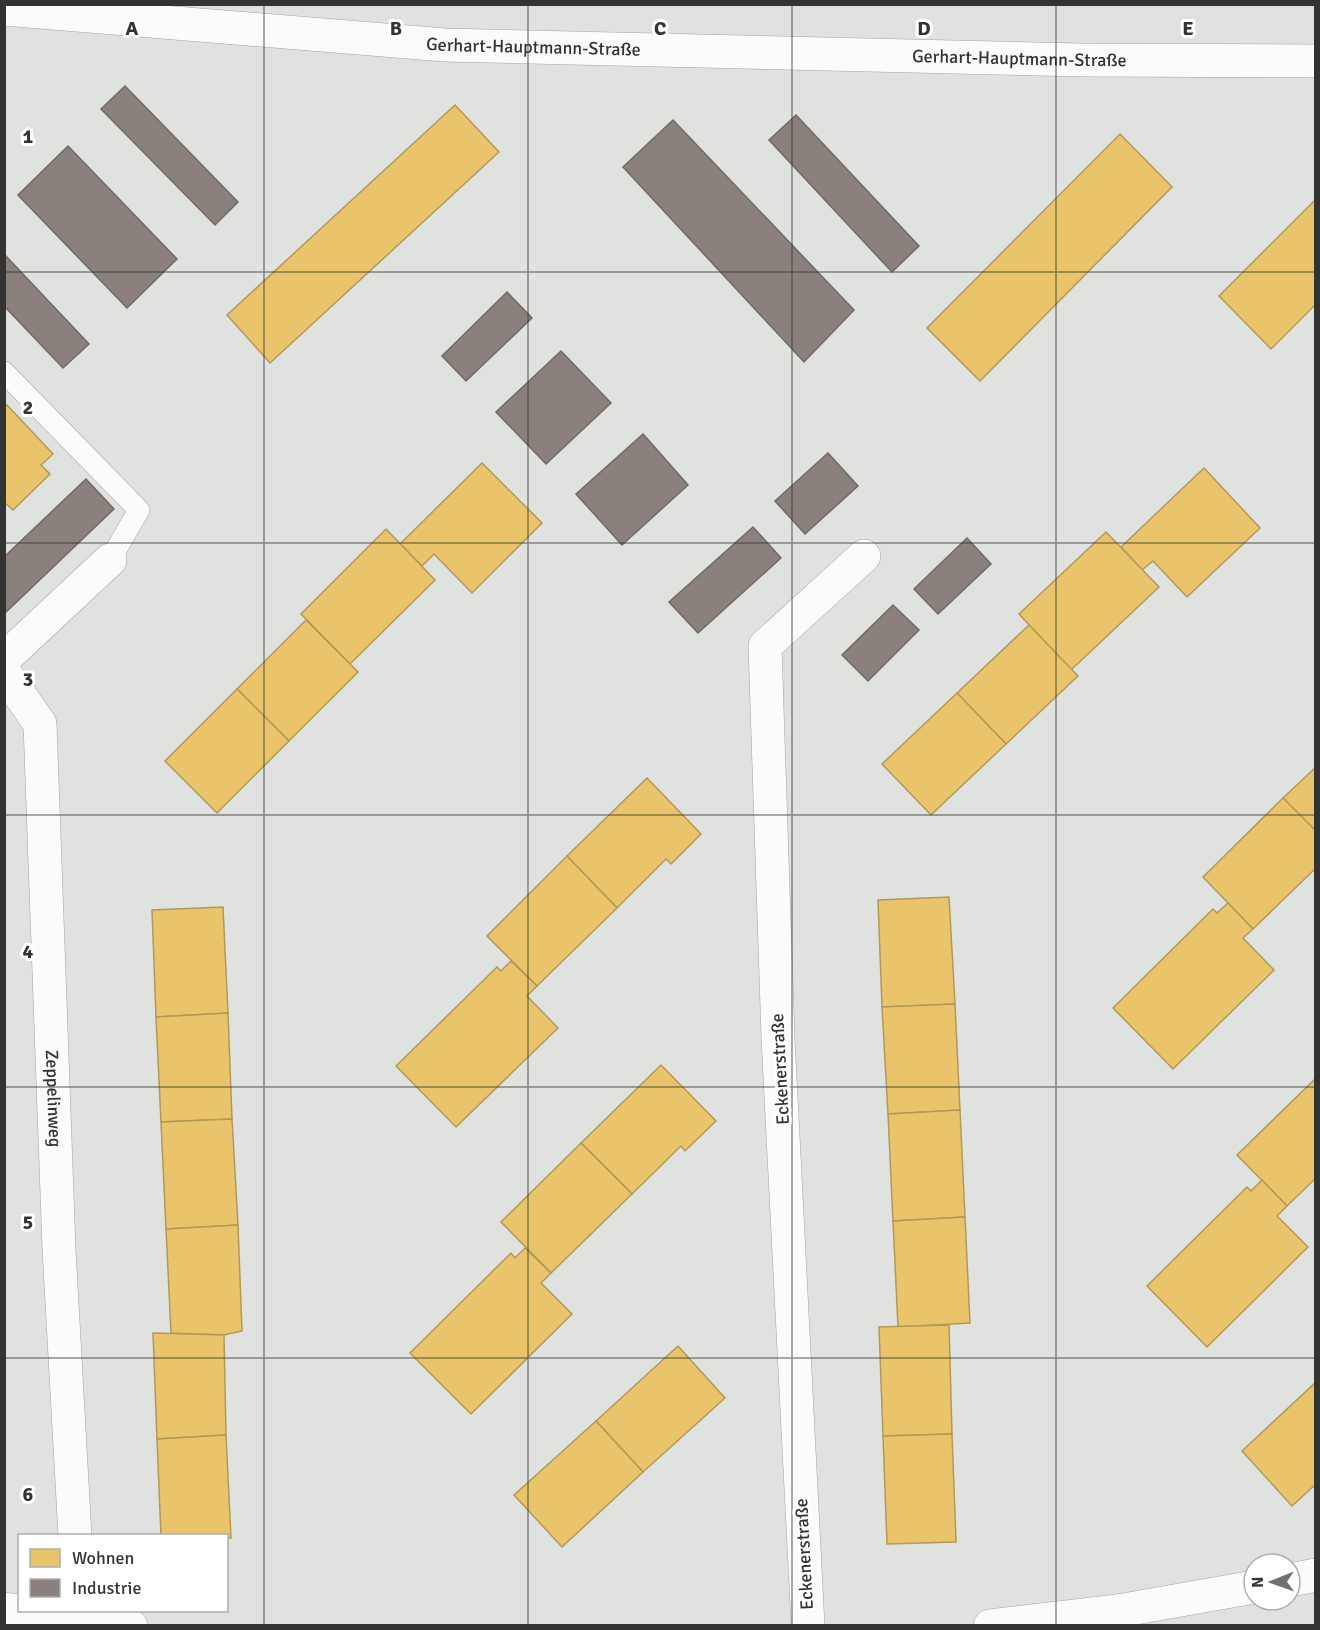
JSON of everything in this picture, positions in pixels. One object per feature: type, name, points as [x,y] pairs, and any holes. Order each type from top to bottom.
[{"type":"street","name":"Gerhart-Hauptmann-Straße","points":[[4,9],[445,45],[1083,60],[1316,61]]},
{"type":"street","name":"Eckenerstraße","points":[[808,1626],[779,1049],[765,646],[864,556]]},
{"type":"street","points":[[4,659],[110,560]]},
{"type":"street","name":"Zeppelinweg","points":[[4,672],[40,724],[59,1249],[75,1534]]},
{"type":"street","points":[[1007,1625],[1118,1611],[1242,1589]]},
{"type":"street","points":[[38,1612],[73,1615],[121,1625]]},
{"type":"lane","points":[[4,372],[139,510],[110,560]]},
{"type":"building: Wohnen","points":[[455,105],[499,152],[270,363],[227,315]]},
{"type":"building: Wohnen","points":[[1120,134],[1172,187],[980,381],[927,328]]},
{"type":"building: Wohnen","points":[[1316,199],[1316,304],[1271,349],[1219,296]]},
{"type":"building: Wohnen","points":[[7,405],[53,454],[41,465],[50,474],[13,510],[4,502],[4,407]]},
{"type":"building: Wohnen","points":[[482,463],[542,523],[472,593],[434,554],[422,566],[400,544]]},
{"type":"building: Wohnen","points":[[1204,468],[1260,528],[1187,597],[1153,561],[1142,570],[1121,547]]},
{"type":"building: Wohnen","points":[[386,529],[435,580],[350,664],[301,614]]},
{"type":"building: Wohnen","points":[[1106,532],[1159,587],[1071,670],[1019,614]]},
{"type":"building: Wohnen","points":[[306,620],[358,672],[289,741],[237,689]]},
{"type":"building: Wohnen","points":[[1029,625],[1078,676],[1006,744],[957,693]]},
{"type":"building: Wohnen","points":[[237,689],[289,741],[217,813],[165,761]]},
{"type":"building: Wohnen","points":[[957,693],[1006,744],[931,815],[882,764]]},
{"type":"building: Wohnen","points":[[1316,767],[1316,831],[1283,798]]},
{"type":"building: Wohnen","points":[[647,778],[701,834],[671,864],[666,859],[617,908],[567,856]]},
{"type":"building: Wohnen","points":[[1283,798],[1316,831],[1316,868],[1253,929],[1203,877]]},
{"type":"building: Wohnen","points":[[567,856],[617,908],[537,986],[487,936]]},
{"type":"building: Wohnen","points":[[949,897],[955,1004],[882,1007],[878,900]]},
{"type":"building: Wohnen","points":[[1228,903],[1253,929],[1243,938],[1274,970],[1173,1069],[1113,1008],[1213,909],[1217,913]]},
{"type":"building: Wohnen","points":[[223,907],[228,1013],[156,1017],[152,910]]},
{"type":"building: Wohnen","points":[[511,961],[537,986],[527,996],[558,1028],[456,1127],[396,1066],[497,967],[501,971]]},
{"type":"building: Wohnen","points":[[955,1004],[960,1110],[888,1114],[882,1007]]},
{"type":"building: Wohnen","points":[[228,1013],[232,1119],[161,1122],[156,1017]]},
{"type":"building: Wohnen","points":[[661,1065],[716,1121],[685,1151],[681,1146],[632,1194],[581,1143]]},
{"type":"building: Wohnen","points":[[1316,1078],[1316,1178],[1287,1206],[1237,1155]]},
{"type":"building: Wohnen","points":[[960,1110],[965,1217],[893,1221],[888,1114]]},
{"type":"building: Wohnen","points":[[232,1119],[238,1225],[166,1229],[161,1122]]},
{"type":"building: Wohnen","points":[[581,1143],[632,1194],[551,1273],[501,1222]]},
{"type":"building: Wohnen","points":[[1262,1180],[1287,1206],[1277,1216],[1308,1247],[1207,1347],[1147,1286],[1247,1187],[1251,1191]]},
{"type":"building: Wohnen","points":[[965,1217],[970,1323],[898,1327],[893,1221]]},
{"type":"building: Wohnen","points":[[238,1225],[242,1331],[224,1335],[171,1333],[166,1229]]},
{"type":"building: Wohnen","points":[[525,1248],[551,1273],[541,1283],[572,1314],[471,1414],[410,1353],[511,1253],[515,1258]]},
{"type":"building: Wohnen","points":[[949,1325],[952,1434],[883,1436],[879,1327]]},
{"type":"building: Wohnen","points":[[153,1333],[224,1335],[226,1435],[157,1439]]},
{"type":"building: Wohnen","points":[[678,1346],[725,1398],[643,1472],[596,1421]]},
{"type":"building: Wohnen","points":[[1316,1382],[1316,1484],[1292,1506],[1242,1451]]},
{"type":"building: Wohnen","points":[[596,1421],[643,1472],[562,1547],[514,1495]]},
{"type":"building: Wohnen","points":[[952,1434],[956,1542],[887,1544],[883,1436]]},
{"type":"building: Wohnen","points":[[226,1435],[231,1538],[228,1538],[228,1534],[161,1534],[157,1439]]},
{"type":"building: Industrie","points":[[125,86],[238,202],[215,225],[101,109]]},
{"type":"building: Industrie","points":[[796,115],[919,246],[892,272],[769,140]]},
{"type":"building: Industrie","points":[[673,120],[854,310],[804,362],[623,167]]},
{"type":"building: Industrie","points":[[68,146],[177,259],[127,308],[18,195]]},
{"type":"building: Industrie","points":[[4,254],[89,344],[63,368],[4,306]]},
{"type":"building: Industrie","points":[[507,292],[532,318],[466,381],[442,356]]},
{"type":"building: Industrie","points":[[561,351],[611,403],[546,464],[496,412]]},
{"type":"building: Industrie","points":[[643,434],[688,485],[622,545],[576,494]]},
{"type":"building: Industrie","points":[[828,453],[858,486],[805,534],[775,501]]},
{"type":"building: Industrie","points":[[86,479],[114,509],[4,614],[4,557]]},
{"type":"building: Industrie","points":[[753,527],[781,558],[698,633],[669,602]]},
{"type":"building: Industrie","points":[[967,538],[991,564],[938,614],[914,589]]},
{"type":"building: Industrie","points":[[893,605],[919,630],[868,681],[842,655]]}]
